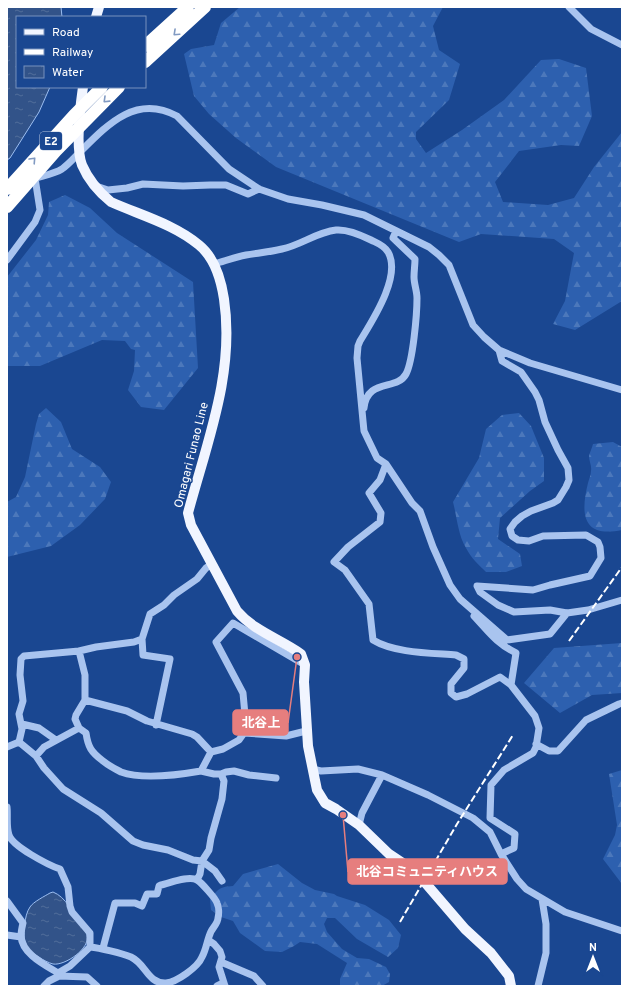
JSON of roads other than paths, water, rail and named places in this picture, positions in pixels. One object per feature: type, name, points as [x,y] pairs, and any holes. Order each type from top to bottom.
[{"type":"highway","points":[[146,45],[188,7]]},
{"type":"highway","points":[[146,61],[205,7]]},
{"type":"highway","name":"E2","points":[[7,207],[93,112],[118,88]]},
{"type":"highway","name":"E2","points":[[7,189],[99,90]]},
{"type":"main road","name":"Omagari Funao Line","points":[[83,88],[79,152],[82,166],[95,186],[111,202],[187,236],[199,245],[214,264],[222,291],[225,309],[227,342],[225,364],[214,421],[188,513],[191,525],[237,611],[243,618],[255,627],[301,654],[305,665]]},
{"type":"main road","points":[[305,665],[304,682],[306,731],[317,790],[325,803],[336,808],[359,825],[389,854],[416,872],[465,928],[491,953],[509,976],[511,986]]},
{"type":"street","points":[[569,7],[591,29],[622,45]]},
{"type":"street","points":[[7,185],[60,170],[114,121],[128,112],[140,108],[167,110],[178,116],[229,169],[258,189],[288,199],[364,215],[429,247],[449,265],[473,324],[484,337],[499,350],[530,363],[622,390]]},
{"type":"street","points":[[7,260],[35,222],[40,210],[35,178]]},
{"type":"street","points":[[95,186],[108,190],[127,188],[143,184],[183,186],[226,185],[248,194],[258,189]]},
{"type":"street","points":[[214,264],[245,255],[283,249],[328,231],[346,230],[382,246],[388,252],[390,259],[390,275],[387,288],[380,305],[358,346],[357,358],[364,431],[377,458],[386,464],[412,503],[420,511],[433,547],[450,584],[460,599],[507,640],[550,634],[567,613]]},
{"type":"street","points":[[363,421],[364,405],[369,394],[382,386],[400,381],[406,374],[412,350],[417,299],[414,278],[415,259],[393,238],[396,231]]},
{"type":"street","points":[[499,350],[502,361],[521,372],[535,392],[539,400],[545,422],[568,468],[569,480],[558,500],[531,511],[515,522],[510,529],[512,536],[518,540],[529,541],[543,536],[586,535],[598,542],[601,558],[590,576],[533,590],[477,586],[480,592],[498,606],[514,612],[550,610],[567,613],[588,610],[622,600]]},
{"type":"street","points":[[386,464],[380,480],[369,493],[381,514],[380,522],[348,547],[334,562],[345,570],[369,604],[373,640],[381,645],[397,648],[456,655],[464,659],[464,668],[451,684],[451,693],[456,697],[467,694],[500,677],[511,685],[535,716],[539,728],[533,753],[504,770],[492,785],[490,818],[515,834],[514,848],[501,854]]},
{"type":"street","points":[[156,725],[170,659],[143,655],[142,639],[150,614],[197,579],[206,568],[212,564]]},
{"type":"street","points":[[470,608],[470,612],[496,641],[516,653],[511,685]]},
{"type":"street","points":[[201,771],[211,752],[231,746],[239,740],[244,733],[246,726],[243,693],[216,642],[228,628],[233,623],[305,665]]},
{"type":"street","points":[[19,742],[22,724],[19,714],[23,701],[20,676],[21,659],[24,656],[79,651],[96,647],[134,642],[142,639]]},
{"type":"street","points":[[79,651],[86,675],[85,700],[75,719],[79,728],[86,733],[88,746],[97,756],[121,772],[157,776],[201,771],[221,774],[234,771],[249,775],[276,778]]},
{"type":"street","points":[[85,700],[127,711],[156,725],[192,734],[197,737],[211,752]]},
{"type":"street","points":[[536,744],[549,751],[558,751],[586,720],[622,703]]},
{"type":"street","points":[[22,724],[39,728],[56,740]]},
{"type":"street","points":[[36,756],[44,747],[79,728]]},
{"type":"street","points":[[244,733],[286,736],[306,731]]},
{"type":"street","points":[[7,747],[19,742]]},
{"type":"street","points":[[19,742],[36,756],[44,768],[63,789],[101,813],[133,841],[143,845],[168,850],[193,860],[202,861],[215,871],[222,881]]},
{"type":"street","points":[[312,769],[321,771],[358,769],[382,775],[428,795],[473,818],[490,832],[501,854],[526,889],[565,912],[622,931]]},
{"type":"street","points":[[197,880],[200,874],[202,861],[209,850],[222,799],[224,781],[221,774]]},
{"type":"street","points":[[359,825],[362,813],[382,775]]},
{"type":"street","points":[[7,807],[8,836],[35,857],[48,865],[60,869],[68,887],[72,912],[90,933],[90,947],[70,966],[49,980],[44,986]]},
{"type":"street","points":[[90,947],[103,948],[132,957],[140,964],[149,980],[159,983],[168,983],[189,972],[202,958],[212,929],[218,920],[217,902],[197,880],[180,880],[159,886],[157,894],[147,894],[142,906],[135,903],[115,903],[103,948]]},
{"type":"street","points":[[538,986],[546,953],[546,924],[542,899]]},
{"type":"street","points":[[7,901],[23,923],[21,937],[23,945],[30,954],[58,975],[87,978],[98,986]]},
{"type":"street","points":[[7,935],[21,937]]},
{"type":"street","points":[[208,940],[220,951],[222,957],[219,967],[225,986]]},
{"type":"street","points":[[220,962],[254,976],[263,986]]},
{"type":"street","points":[[217,986],[221,984],[225,986]]},
{"type":"water","points":[[7,7],[61,7],[62,16],[16,16],[16,88],[50,88],[39,112],[10,158],[7,160]]},
{"type":"water","points":[[53,892],[58,894],[65,901],[87,935],[85,945],[76,955],[58,964],[50,963],[34,954],[27,947],[24,935],[26,917],[30,907],[39,899]]},
{"type":"railway","points":[[569,641],[622,567]]},
{"type":"railway","points":[[400,922],[457,824],[513,735]]},
{"type":"place","name":"北谷上","points":[[297,657]]},
{"type":"place","name":"北谷コミュニティハウス","points":[[343,815]]}]
